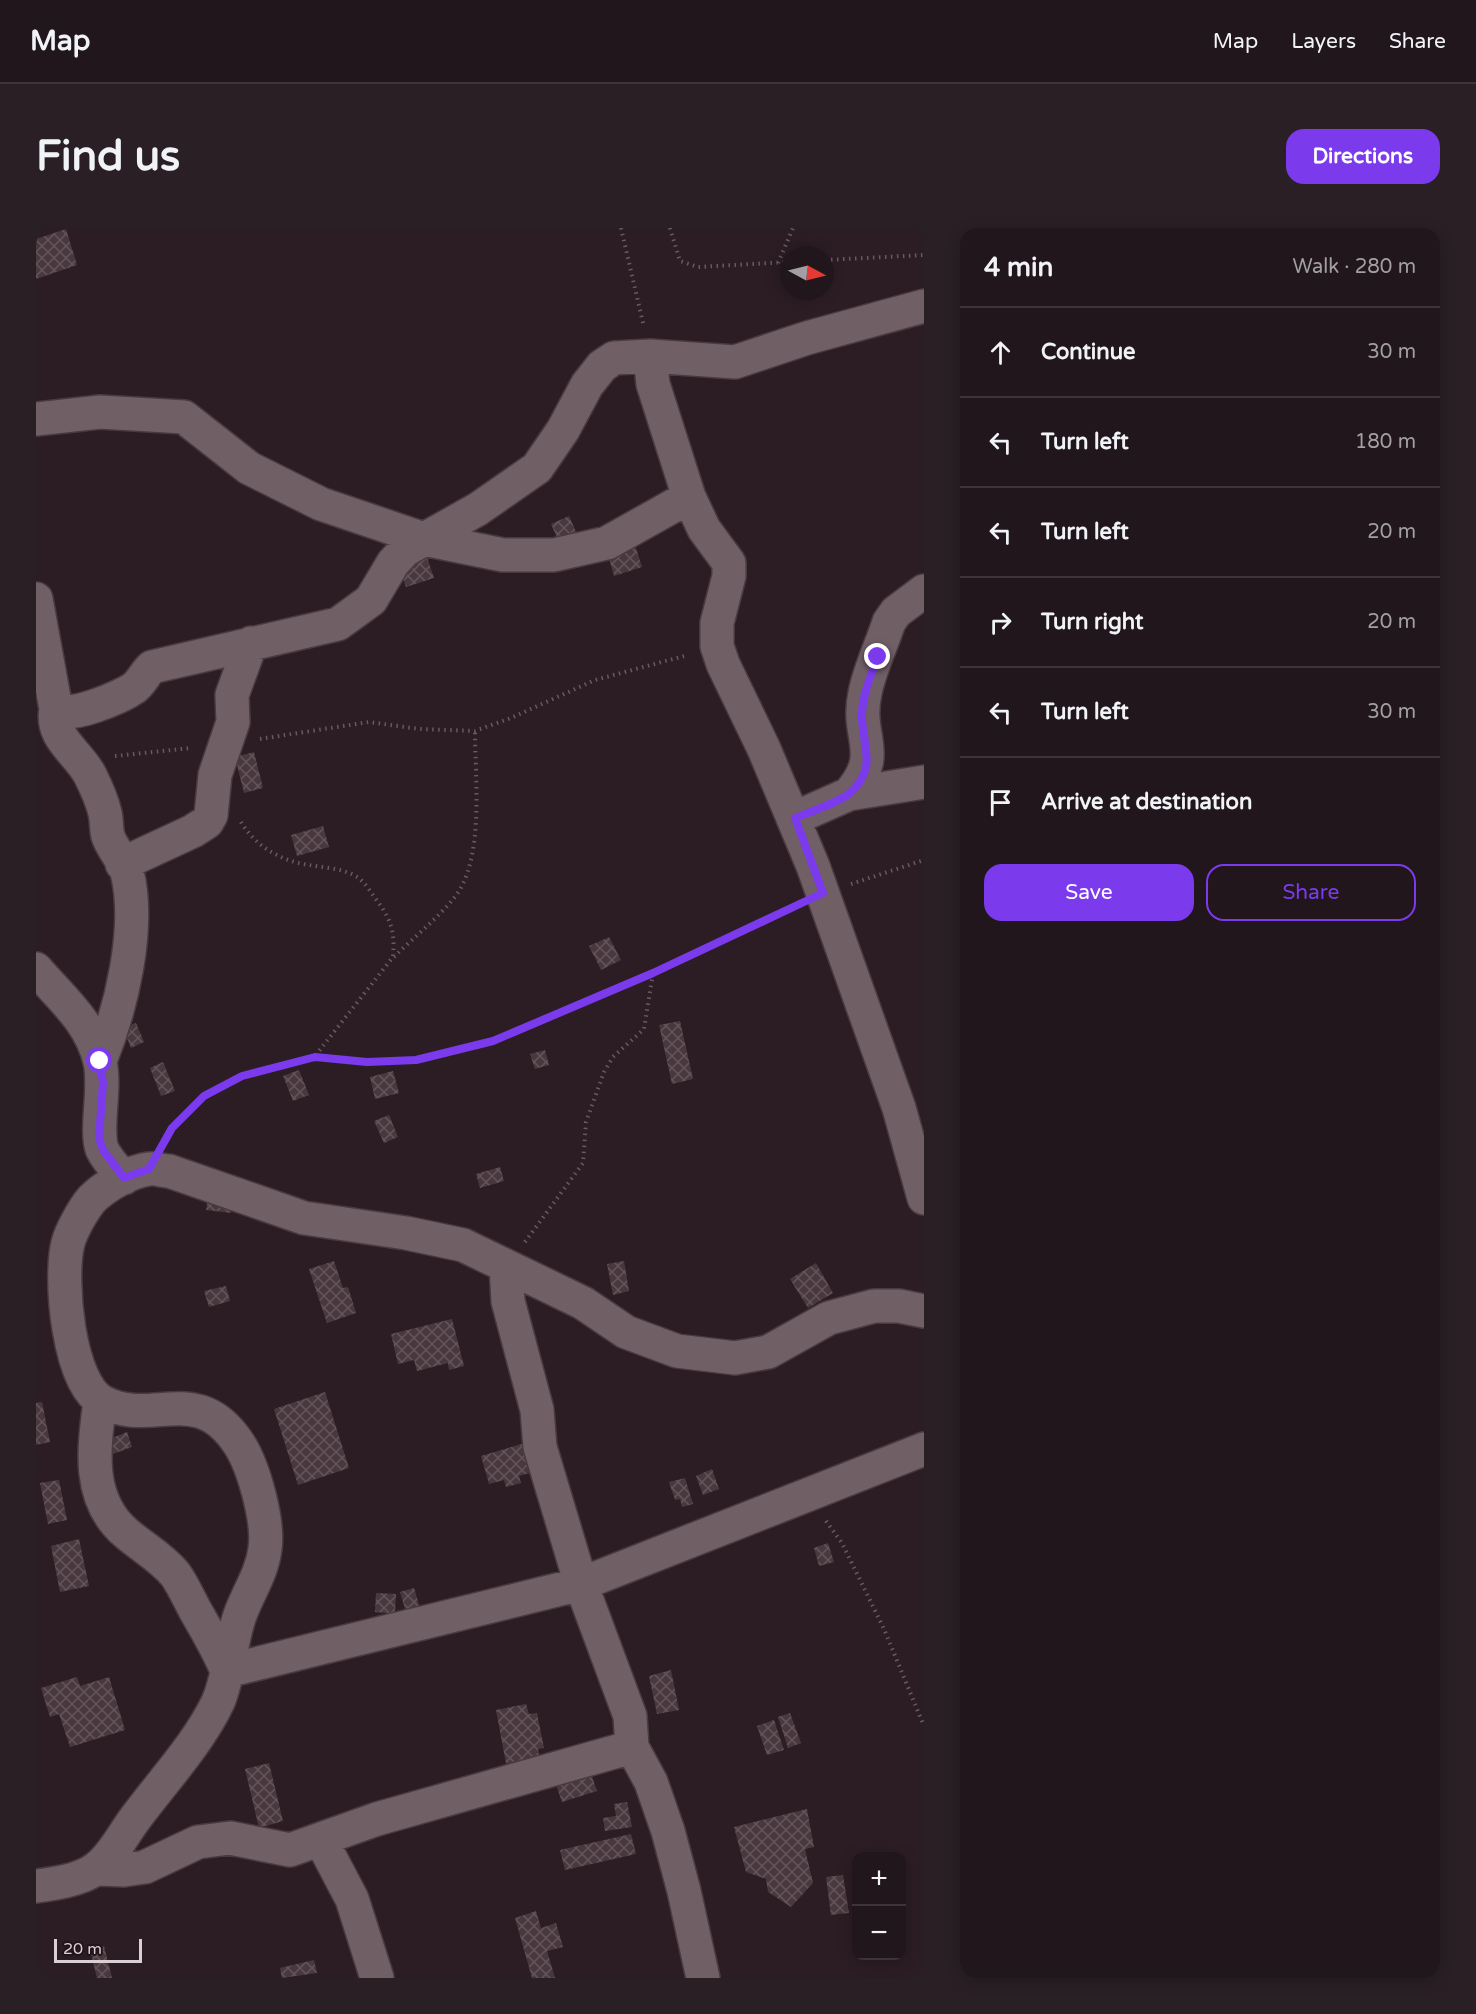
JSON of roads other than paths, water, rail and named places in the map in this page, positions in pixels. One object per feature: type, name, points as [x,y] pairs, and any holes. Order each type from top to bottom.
[{"type":"street","points":[[56,709],[59,712],[71,714],[125,693],[136,687],[152,667],[338,624],[355,614],[372,600],[399,557],[424,539],[478,509],[537,468],[563,430],[586,384],[602,366],[614,358],[650,356],[735,362],[807,338],[924,306]]},
{"type":"street","points":[[650,356],[653,384],[689,497],[704,529],[729,563],[729,576],[717,623],[717,646],[795,818],[899,1108],[924,1198]]},
{"type":"street","points":[[36,419],[100,412],[184,417],[249,468],[321,504],[424,539],[503,555],[554,555],[607,543],[689,497]]},
{"type":"street","points":[[849,794],[858,782],[869,758],[862,726],[865,692],[889,622],[896,612],[924,591]]},
{"type":"street","points":[[36,599],[59,737],[77,756],[98,792],[105,814],[108,835],[126,869],[130,889],[127,959],[114,1026],[100,1061]]},
{"type":"street","points":[[122,864],[193,831],[207,822],[214,810],[215,775],[233,722],[232,695],[251,643]]},
{"type":"street","points":[[212,652],[217,672],[232,695]]},
{"type":"street","points":[[795,818],[849,794],[924,782]]},
{"type":"street","points":[[36,969],[85,1023],[100,1061],[103,1083],[99,1138],[103,1150],[136,1173]]},
{"type":"street","points":[[97,1869],[203,1726],[218,1700],[240,1616],[260,1570],[266,1531],[257,1487],[239,1444],[218,1422],[203,1412],[189,1408],[115,1407],[100,1401],[85,1380],[69,1337],[65,1286],[69,1242],[91,1200],[136,1173],[169,1172],[304,1218],[406,1233],[463,1245],[583,1303],[626,1332],[676,1351],[735,1358],[768,1352],[829,1318],[874,1306],[899,1306],[924,1311]]},
{"type":"street","points":[[506,1266],[508,1300],[537,1410],[540,1447],[581,1584],[630,1716],[632,1747],[651,1782],[668,1832],[703,1978]]},
{"type":"street","points":[[100,1401],[93,1453],[98,1490],[107,1512],[125,1533],[162,1560],[176,1576],[214,1639],[227,1671]]},
{"type":"street","points":[[227,1671],[581,1584],[924,1449]]},
{"type":"street","points":[[36,1886],[97,1869],[124,1870],[145,1867],[198,1842],[230,1838],[290,1850],[377,1819],[632,1747]]},
{"type":"street","points":[[321,1840],[352,1899],[377,1978]]}]
